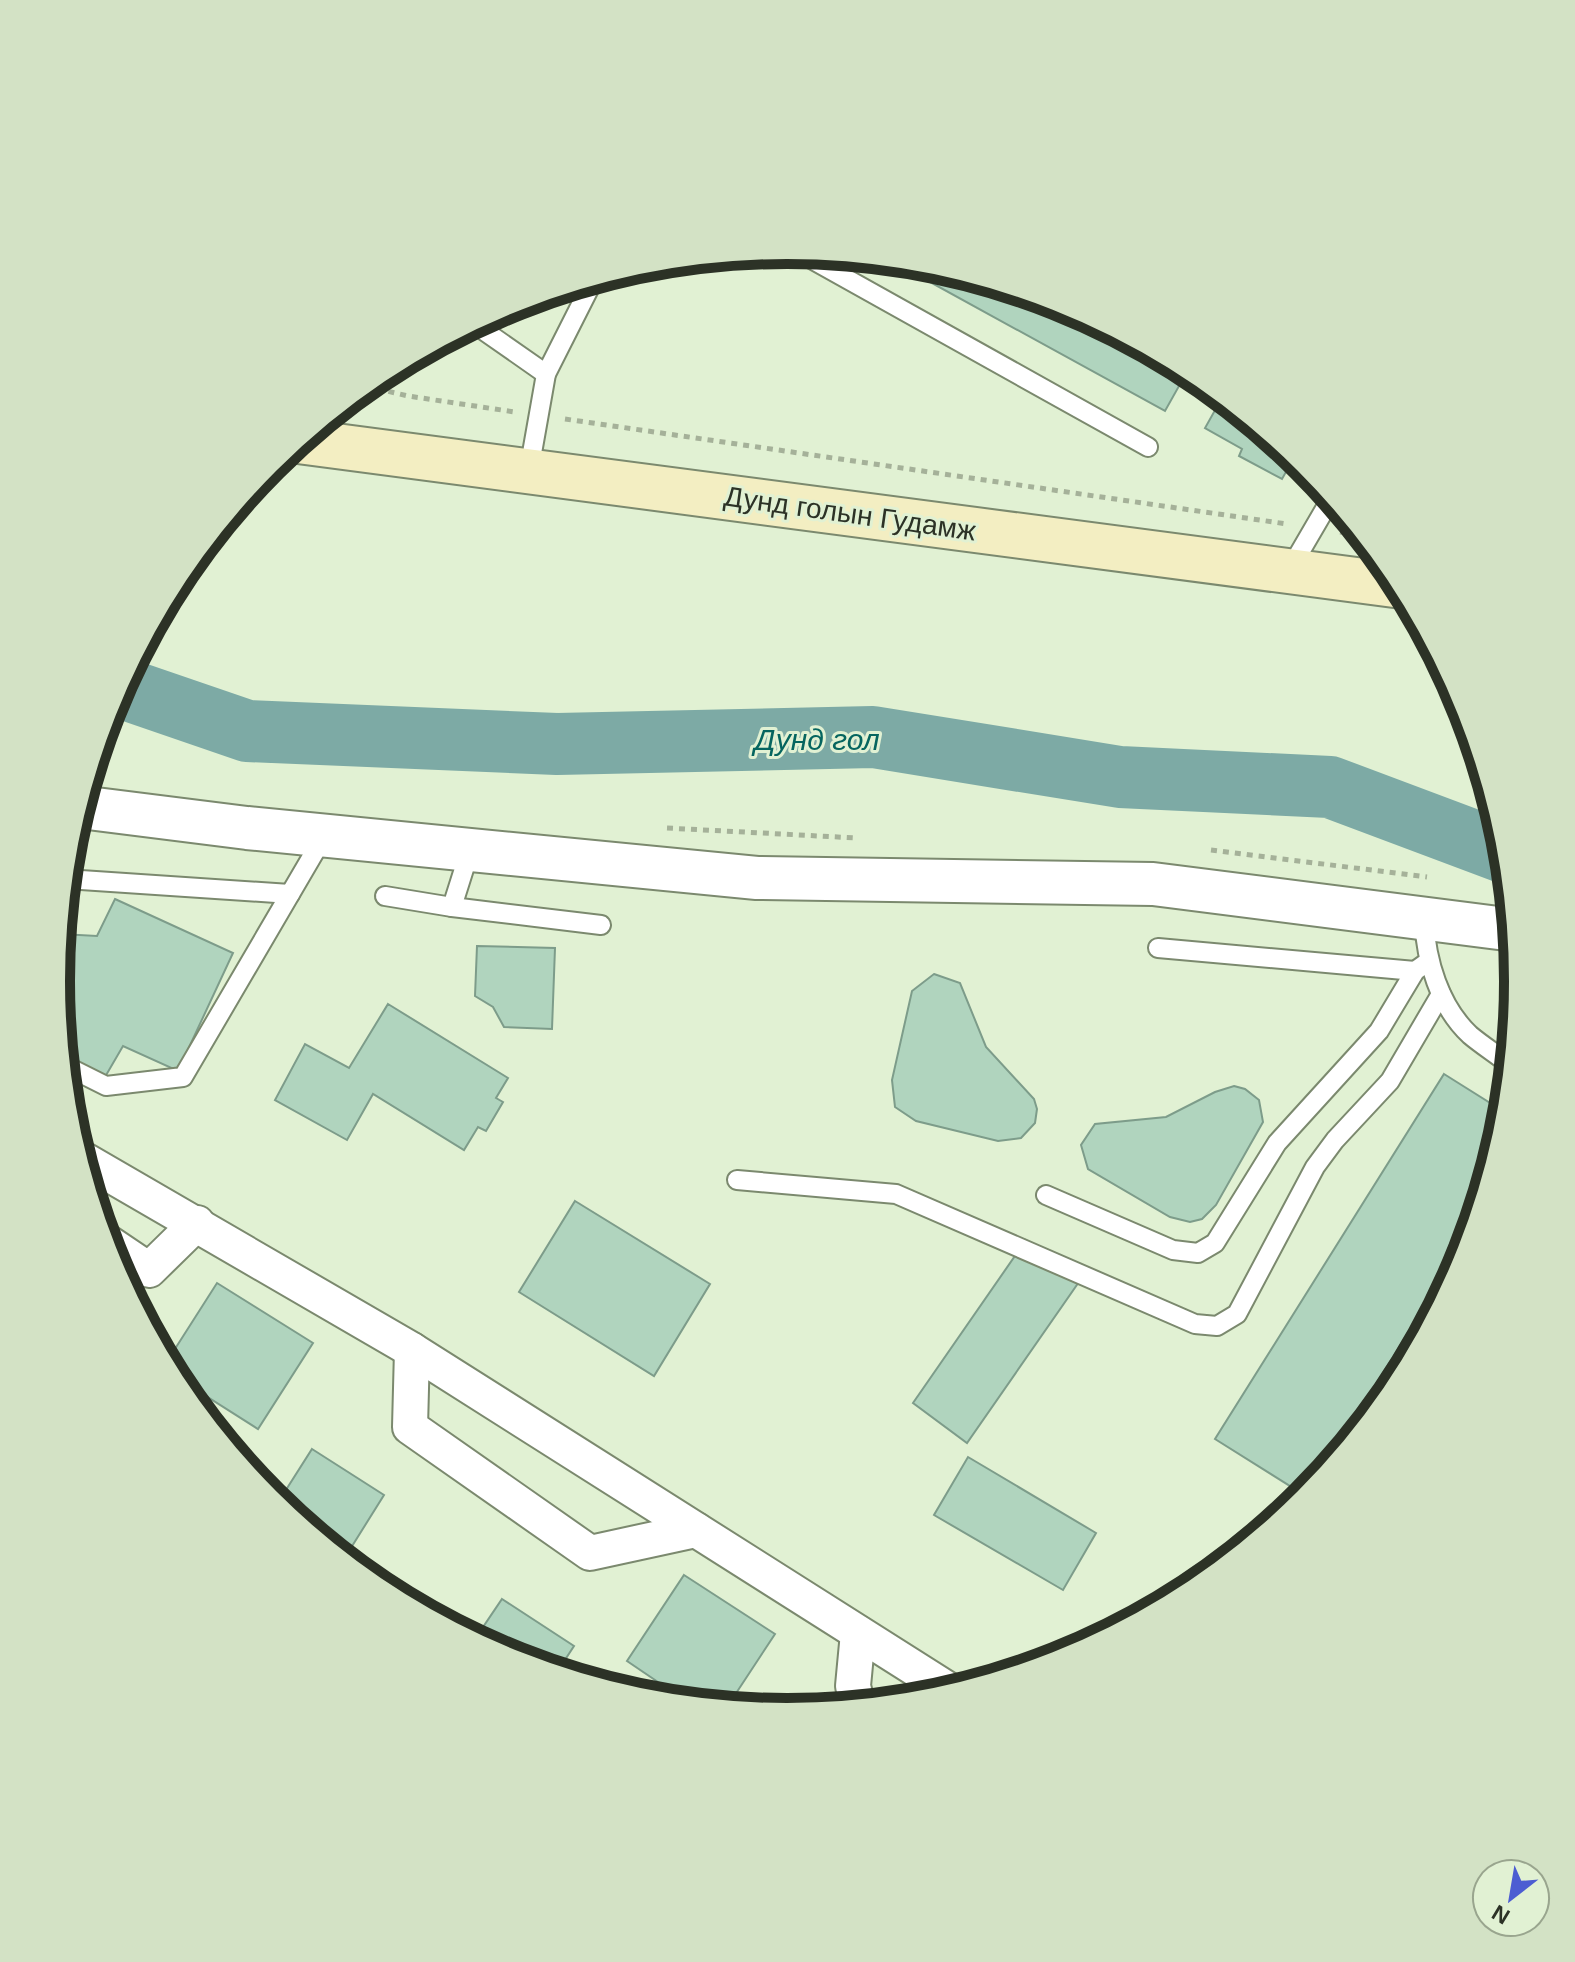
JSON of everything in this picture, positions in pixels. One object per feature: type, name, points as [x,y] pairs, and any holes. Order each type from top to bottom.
[{"type":"main road","name":"Дунд голын Гудамж","points":[[313,443],[1385,584]]},
{"type":"street","points":[[91,808],[324,836],[757,878],[1153,884],[1503,929]]},
{"type":"street","points":[[94,1165],[412,1350],[937,1683]]},
{"type":"street","points":[[124,1253],[149,1270],[197,1223]]},
{"type":"street","points":[[412,1350],[410,1427],[590,1553],[696,1530]]},
{"type":"street","points":[[855,1695],[853,1686],[858,1633]]},
{"type":"lane","points":[[821,265],[1148,447]]},
{"type":"lane","points":[[529,470],[536,415],[546,374],[587,293]]},
{"type":"lane","points":[[484,331],[546,374]]},
{"type":"lane","points":[[1289,572],[1326,507]]},
{"type":"lane","points":[[76,1071],[106,1086],[183,1077],[324,836]]},
{"type":"lane","points":[[452,907],[470,850]]},
{"type":"lane","points":[[77,880],[290,894]]},
{"type":"lane","points":[[385,896],[601,925]]},
{"type":"lane","points":[[1046,1195],[1173,1250],[1198,1253],[1215,1243],[1277,1143],[1379,1031],[1422,966],[1424,920]]},
{"type":"lane","points":[[1158,948],[1422,966]]},
{"type":"lane","points":[[1422,966],[1468,1034],[1500,1058]]},
{"type":"lane","points":[[737,1180],[896,1194],[1195,1324],[1217,1326],[1237,1314],[1315,1167],[1335,1140],[1390,1081],[1441,994]]},
{"type":"path","points":[[381,390],[1348,533]]},
{"type":"path","points":[[657,827],[859,838]]},
{"type":"path","points":[[1210,850],[1435,878]]},
{"type":"building","points":[[919,276],[1018,302],[1105,337],[1182,381],[1165,411]]},
{"type":"building","points":[[1217,407],[1288,468],[1282,479],[1239,456],[1242,449],[1205,428]]},
{"type":"building","points":[[115,899],[233,953],[178,1071],[123,1046],[105,1077],[75,1063],[70,981],[72,935],[97,936]]},
{"type":"building","points":[[477,946],[555,948],[552,1029],[504,1027],[493,1007],[475,996]]},
{"type":"building","points":[[934,974],[960,983],[986,1047],[1034,1099],[1037,1109],[1035,1123],[1021,1138],[998,1141],[916,1121],[895,1107],[892,1080],[912,991]]},
{"type":"building","points":[[388,1004],[508,1078],[496,1098],[503,1102],[486,1131],[478,1127],[464,1150],[373,1094],[347,1140],[275,1100],[305,1044],[349,1068]]},
{"type":"building","points":[[1444,1074],[1494,1105],[1481,1167],[1467,1212],[1434,1291],[1348,1429],[1327,1454],[1294,1489],[1215,1439]]},
{"type":"building","points":[[1234,1086],[1245,1089],[1259,1100],[1263,1122],[1216,1205],[1202,1219],[1190,1222],[1170,1217],[1088,1169],[1081,1145],[1095,1124],[1166,1117],[1215,1092]]},
{"type":"building","points":[[575,1201],[710,1284],[654,1376],[519,1292]]},
{"type":"building","points":[[1026,1240],[1081,1279],[967,1443],[913,1403]]},
{"type":"building","points":[[217,1283],[313,1343],[258,1429],[199,1392],[173,1352]]},
{"type":"building","points":[[312,1449],[384,1495],[350,1549],[284,1492]]},
{"type":"building","points":[[968,1457],[1096,1533],[1063,1590],[934,1515]]},
{"type":"building","points":[[684,1575],[775,1634],[734,1696],[667,1688],[627,1661]]},
{"type":"building","points":[[502,1599],[574,1646],[564,1662],[481,1630]]},
{"type":"waterway","name":"Дунд гол","points":[[132,691],[247,731],[557,744],[873,737],[1120,777],[1330,787],[1492,848]]}]
